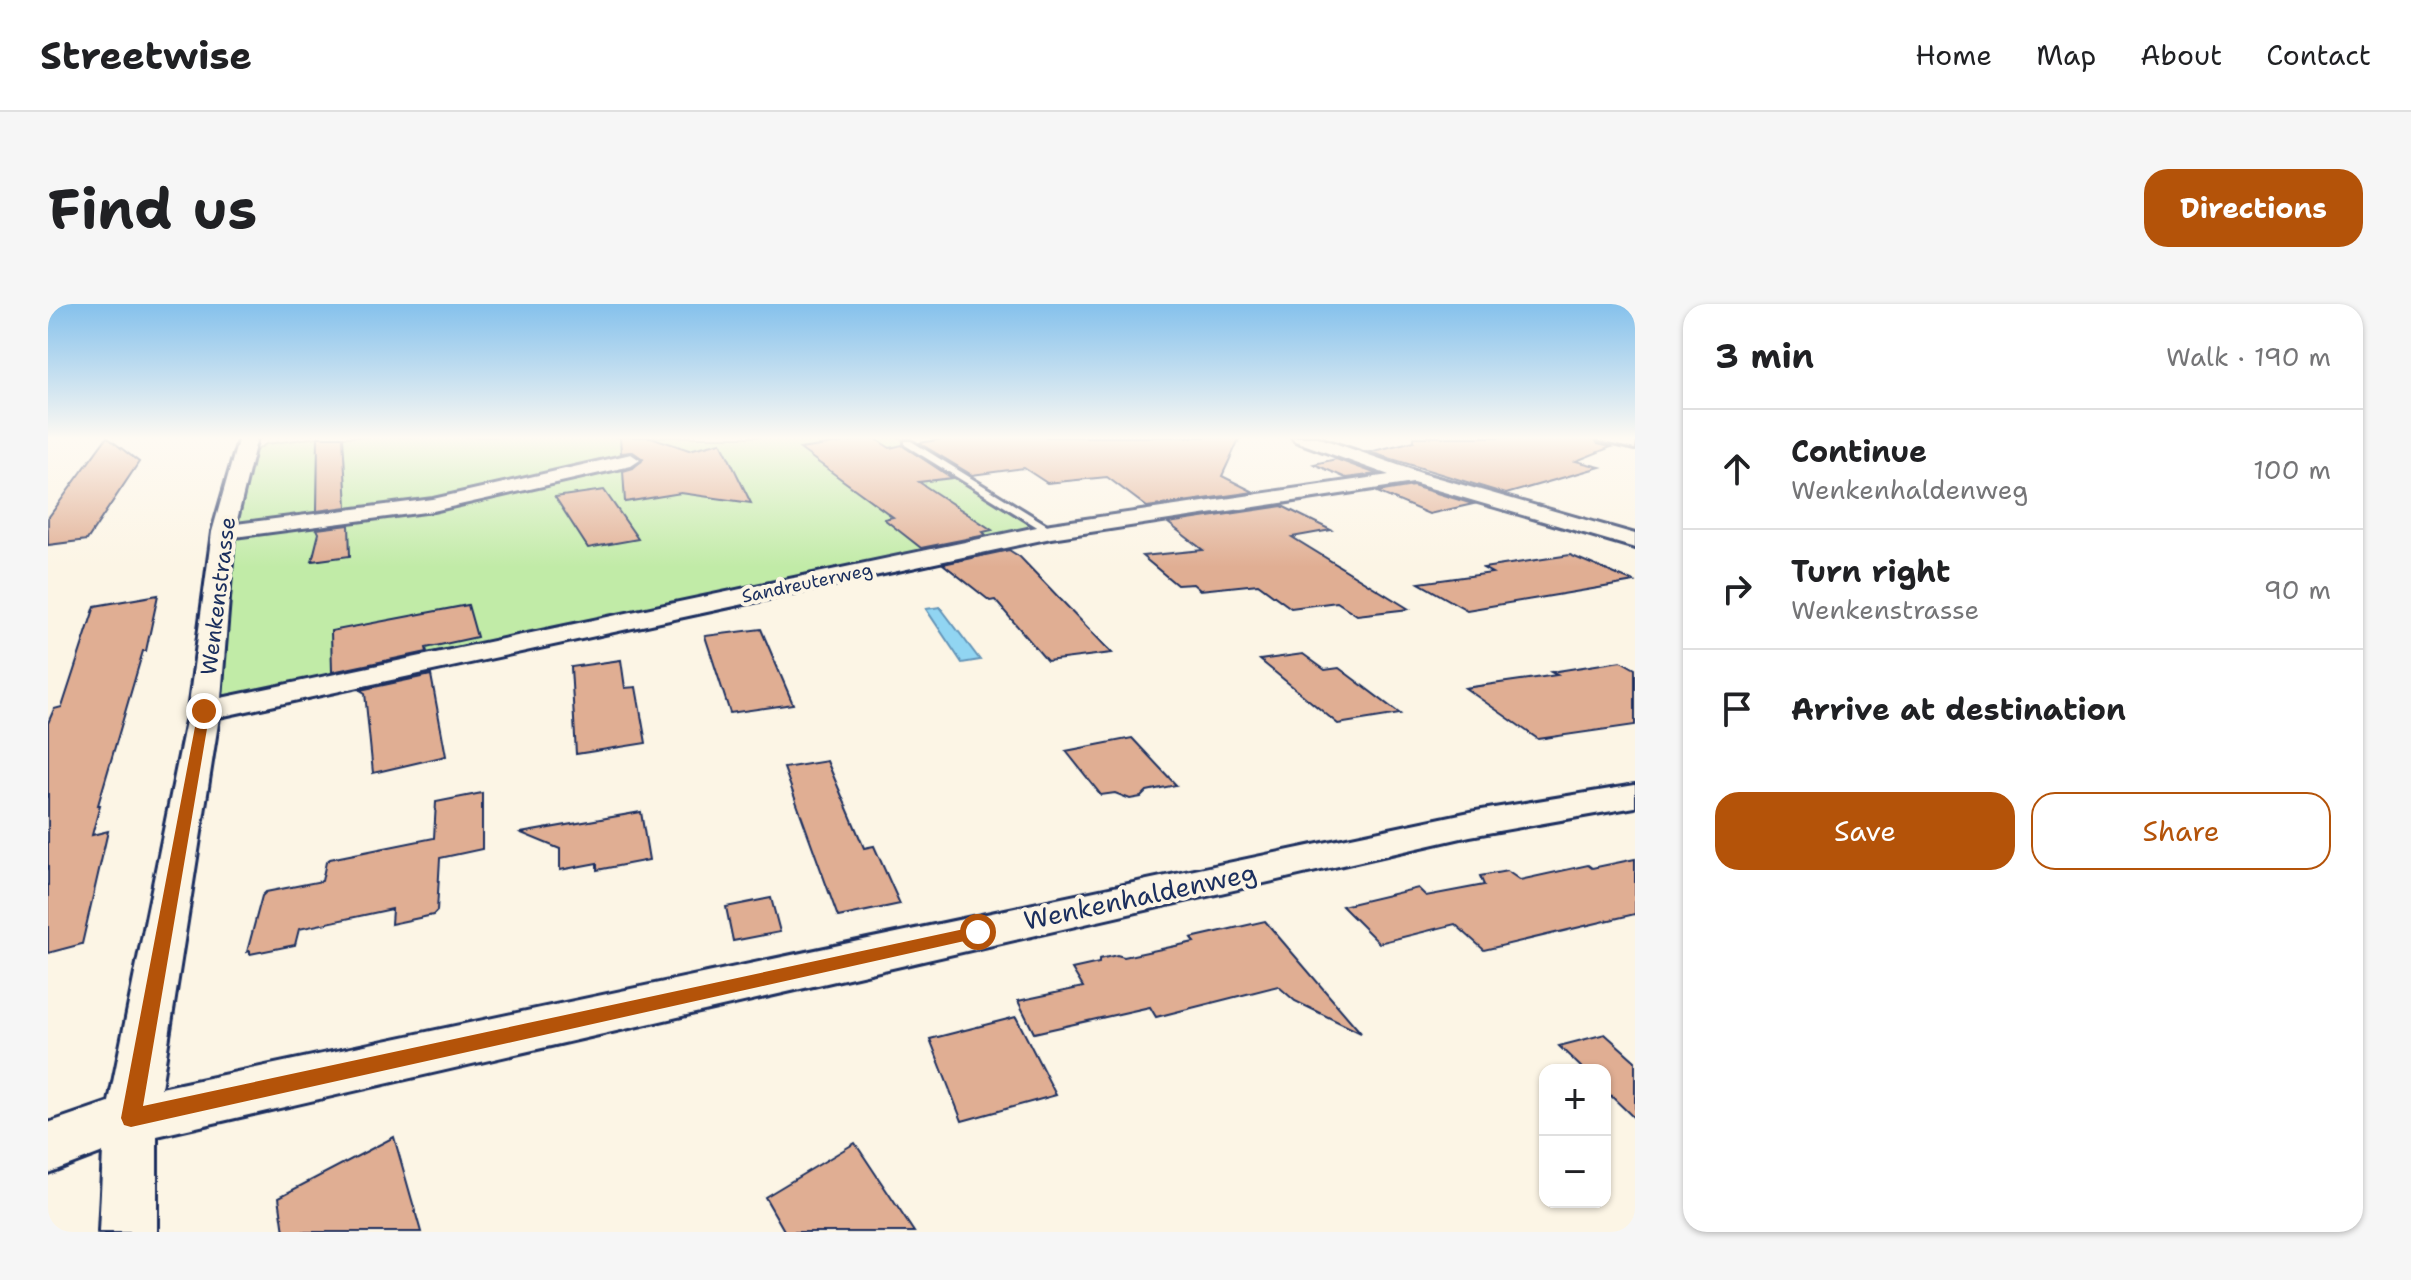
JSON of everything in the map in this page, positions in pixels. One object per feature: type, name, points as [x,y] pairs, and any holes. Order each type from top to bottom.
[{"type":"street","name":"Wenkenstrasse","points":[[128,1232],[131,1118],[204,711],[223,532],[237,480]]},
{"type":"street","points":[[223,532],[433,505],[542,480]]},
{"type":"street","name":"Sandreuterweg","points":[[204,711],[1051,531],[1392,480]]},
{"type":"street","points":[[1425,480],[1635,541]]},
{"type":"street","name":"Wenkenhaldenweg","points":[[48,1148],[131,1118],[1470,824],[1635,796]]},
{"type":"lane","points":[[969,480],[1051,531]]},
{"type":"green space","points":[[240,480],[968,480],[1051,531],[204,711]]},
{"type":"water","points":[[940,607],[980,660],[962,663],[926,609]]},
{"type":"building","points":[[75,480],[127,480],[87,540],[48,545],[48,518]]},
{"type":"building","points":[[317,480],[345,480],[347,507],[317,511]]},
{"type":"building","points":[[624,480],[740,480],[751,503],[681,493],[625,502]]},
{"type":"building","points":[[843,480],[933,480],[919,482],[992,530],[983,532],[986,535],[921,548],[884,519],[893,517]]},
{"type":"building","points":[[1043,480],[1074,480],[1047,483]]},
{"type":"building","points":[[1111,480],[1231,480],[1254,492],[1147,507]]},
{"type":"building","points":[[1461,480],[1554,480],[1506,494]]},
{"type":"building","points":[[1413,486],[1473,504],[1429,514],[1377,492]]},
{"type":"building","points":[[604,490],[638,539],[588,548],[555,497]]},
{"type":"building","points":[[1282,506],[1331,530],[1292,537],[1409,609],[1357,615],[1337,602],[1291,608],[1258,584],[1200,590],[1193,584],[1177,585],[1142,556],[1203,550],[1168,523]]},
{"type":"building","points":[[349,525],[350,556],[312,561],[319,533],[317,529]]},
{"type":"building","points":[[1009,550],[1020,557],[1112,653],[1047,661],[995,600],[990,601],[943,564]]},
{"type":"building","points":[[1570,555],[1634,582],[1467,610],[1419,583],[1492,573],[1483,568]]},
{"type":"building","points":[[158,595],[146,651],[143,651],[98,805],[92,835],[108,831],[82,944],[48,953],[48,723],[54,709],[62,707],[95,606]]},
{"type":"building","points":[[468,605],[477,637],[426,648],[427,652],[332,672],[331,631]]},
{"type":"building","points":[[761,629],[793,704],[730,713],[705,636]]},
{"type":"building","points":[[1303,654],[1325,670],[1339,668],[1400,714],[1338,724],[1260,660]]},
{"type":"building","points":[[621,660],[625,688],[636,687],[646,743],[576,754],[571,667]]},
{"type":"building","points":[[1621,661],[1635,669],[1635,725],[1538,739],[1465,688],[1557,675],[1551,672]]},
{"type":"building","points":[[431,675],[446,756],[373,773],[365,693],[360,690]]},
{"type":"building","points":[[1132,738],[1176,785],[1147,791],[1141,797],[1130,799],[1115,793],[1101,795],[1066,751]]},
{"type":"building","points":[[827,761],[864,848],[874,846],[900,904],[838,917],[784,768]]},
{"type":"building","points":[[482,793],[482,849],[440,858],[437,911],[433,915],[391,924],[392,909],[299,929],[295,945],[250,954],[250,951],[247,952],[262,896],[266,892],[322,881],[326,862],[330,859],[434,838],[436,802]]},
{"type":"building","points":[[641,812],[649,860],[597,870],[597,863],[560,870],[560,849],[521,833]]},
{"type":"building","points":[[1635,859],[1635,914],[1484,950],[1455,924],[1379,943],[1342,906],[1418,888],[1426,896],[1484,885],[1480,876],[1507,871],[1520,880],[1588,865],[1592,868]]},
{"type":"building","points":[[771,898],[780,932],[733,941],[726,907]]},
{"type":"building","points":[[1265,921],[1361,1033],[1295,1001],[1278,986],[1156,1017],[1150,1007],[1034,1033],[1018,1001],[1083,987],[1072,969],[1099,963],[1099,959],[1117,955],[1124,957],[1194,942],[1191,938]]},
{"type":"building","points":[[1016,1017],[1056,1095],[962,1121],[930,1039]]},
{"type":"building","points":[[1605,1034],[1635,1061],[1635,1119],[1611,1096],[1611,1064],[1578,1064],[1559,1046]]},
{"type":"building","points":[[394,1137],[421,1232],[284,1232],[279,1197]]},
{"type":"building","points":[[855,1143],[914,1232],[785,1232],[765,1197]]},
{"type":"route","points":[[204,711],[131,1118],[978,932]]}]
